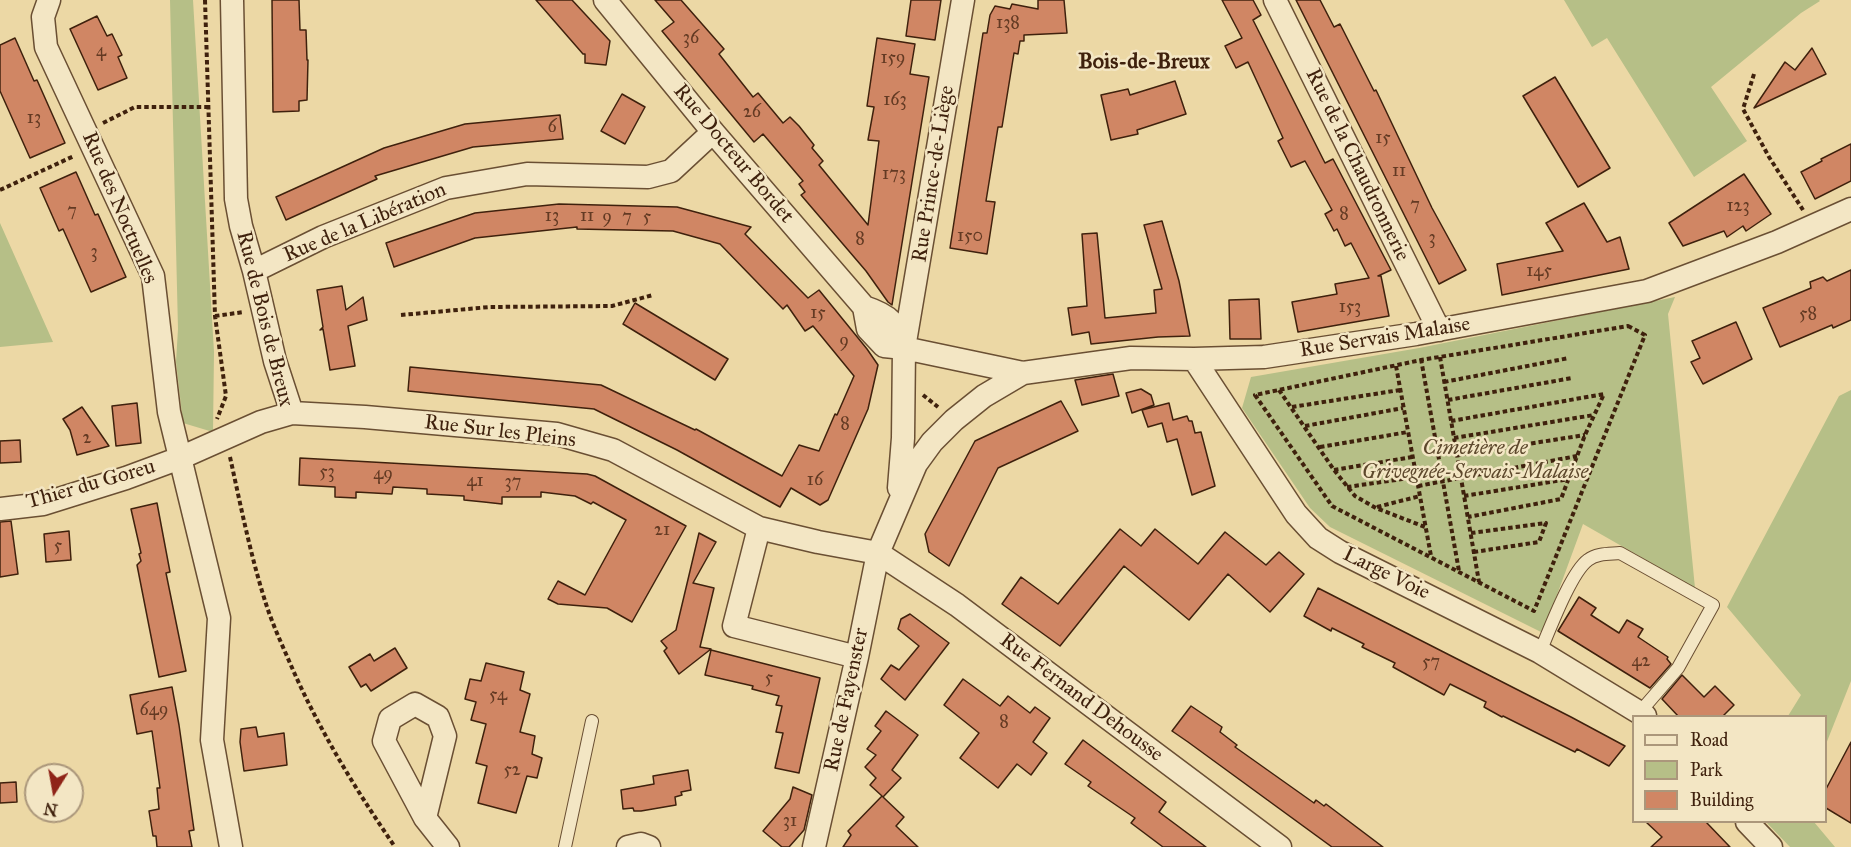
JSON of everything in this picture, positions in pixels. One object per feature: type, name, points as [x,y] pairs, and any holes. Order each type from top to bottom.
[{"type":"street","name":"Rue des Noctuelles","points":[[49,0],[43,17],[46,47],[153,276],[169,412],[180,458]]},
{"type":"street","name":"Rue de Bois de Breux","points":[[180,458],[251,426],[292,413],[275,361],[236,198],[232,0]]},
{"type":"street","name":"Rue Docteur Bordet","points":[[605,0],[713,132],[864,307],[868,329],[884,346],[904,348]]},
{"type":"street","name":"Rue Prince-de-Liège","points":[[904,348],[963,0]]},
{"type":"street","name":"Rue de la Chaudronnerie","points":[[1275,0],[1439,330]]},
{"type":"street","name":"Rue de la Libération","points":[[254,271],[323,237],[446,188],[527,174],[648,177],[671,171],[713,132]]},
{"type":"street","name":"Rue Servais Malaise","points":[[904,348],[1023,373],[1131,358],[1264,357],[1416,334],[1647,291],[1777,242],[1851,209]]},
{"type":"street","points":[[898,506],[903,438],[904,348]]},
{"type":"street","name":"Large Voie","points":[[1194,359],[1296,514],[1318,538],[1340,552],[1539,652],[1643,714]]},
{"type":"street","points":[[878,553],[916,464],[932,442],[954,420],[984,396],[1023,373]]},
{"type":"street","name":"Rue Sur les Pleins","points":[[292,413],[557,434],[613,450],[759,528],[878,553]]},
{"type":"street","points":[[180,458],[219,618],[212,740],[231,847]]},
{"type":"street","name":"Thier du Goreu","points":[[0,508],[43,504],[180,458]]},
{"type":"street","points":[[759,528],[734,626],[857,657]]},
{"type":"street","name":"Rue de Fayenster","points":[[814,847],[878,553]]},
{"type":"street","name":"Rue Fernand Dehousse","points":[[878,553],[957,605],[1280,847]]},
{"type":"street","points":[[425,818],[448,847]]},
{"type":"street","points":[[1748,823],[1770,847]]},
{"type":"street","points":[[628,847],[641,844],[649,847]]},
{"type":"lane","points":[[1539,652],[1576,572],[1588,560],[1602,554],[1620,553],[1713,604],[1678,668],[1643,714]]},
{"type":"lane","points":[[565,847],[591,721]]},
{"type":"path","points":[[205,0],[215,316],[226,396]]},
{"type":"path","points":[[1754,74],[1743,109],[1769,157],[1813,226]]},
{"type":"path","points":[[0,190],[90,139],[135,107],[208,107]]},
{"type":"path","points":[[402,315],[490,307],[612,306],[653,295]]},
{"type":"path","points":[[215,316],[263,309]]},
{"type":"path","points":[[1628,326],[1645,335],[1534,611],[1332,506],[1255,395],[1421,360],[1628,326]]},
{"type":"path","points":[[1416,334],[1460,571]]},
{"type":"path","points":[[1440,357],[1479,582]]},
{"type":"path","points":[[1444,382],[1569,358]]},
{"type":"path","points":[[1396,366],[1431,556]]},
{"type":"path","points":[[1448,400],[1572,378]]},
{"type":"path","points":[[903,388],[914,388],[954,420]]},
{"type":"path","points":[[1279,390],[1354,496],[1376,508],[1425,527]]},
{"type":"path","points":[[1292,407],[1400,390]]},
{"type":"path","points":[[1451,421],[1604,394],[1585,435],[1561,499],[1468,517]]},
{"type":"path","points":[[1305,426],[1403,408]]},
{"type":"path","points":[[1454,438],[1594,415]]},
{"type":"path","points":[[1319,448],[1408,432]]},
{"type":"path","points":[[1457,455],[1585,435]]},
{"type":"path","points":[[1418,486],[1577,456]]},
{"type":"path","points":[[1334,470],[1412,457]]},
{"type":"path","points":[[231,459],[257,574],[267,609],[286,654],[309,705],[358,794],[395,847]]},
{"type":"path","points":[[1347,487],[1416,477]]},
{"type":"path","points":[[1464,496],[1569,479]]},
{"type":"path","points":[[1376,508],[1420,496]]},
{"type":"path","points":[[1471,533],[1546,523],[1539,542],[1474,552]]},
{"type":"green space","points":[[170,0],[193,0],[214,352],[213,432],[183,423],[176,362],[178,329]]},
{"type":"green space","points":[[1564,0],[1820,1],[1801,13],[1711,87],[1747,141],[1694,177],[1607,38],[1592,47]]},
{"type":"green space","points":[[0,223],[53,342],[0,347]]},
{"type":"green space","name":"Cimetière de Grivegnée-Servais-Malaise","points":[[1675,297],[1668,314],[1695,588],[1583,524],[1543,633],[1330,527],[1310,508],[1242,408],[1251,377],[1419,348]]},
{"type":"green space","points":[[1851,390],[1851,681],[1827,741],[1827,715],[1789,715],[1801,695],[1727,607],[1839,396]]},
{"type":"green space","points":[[1767,823],[1815,823],[1835,847],[1790,847]]},
{"type":"building","points":[[272,0],[299,0],[300,30],[306,30],[308,60],[307,100],[299,101],[299,111],[273,112]]},
{"type":"building","points":[[536,0],[572,0],[610,41],[606,65],[585,63],[585,54]]},
{"type":"building","points":[[655,0],[681,0],[724,49],[719,54],[753,97],[758,93],[783,123],[790,117],[799,126],[823,161],[819,165],[868,225],[879,141],[868,140],[874,107],[867,106],[877,38],[915,44],[910,74],[929,77],[892,305],[801,195],[805,192],[799,184],[803,181],[763,134],[754,142],[662,31],[674,22]]},
{"type":"building","points":[[911,0],[941,0],[935,40],[906,36]]},
{"type":"building","points":[[1038,0],[1064,0],[1067,33],[1024,35],[1024,41],[1020,41],[1018,54],[1014,53],[1002,127],[998,127],[986,201],[995,202],[987,254],[950,248],[983,33],[987,33],[990,15],[995,6],[1010,9],[1012,4],[1038,9]]},
{"type":"building","points":[[1222,0],[1253,0],[1261,15],[1253,20],[1325,163],[1333,159],[1391,270],[1378,276],[1381,276],[1389,316],[1298,332],[1292,302],[1337,294],[1335,284],[1369,278],[1351,243],[1345,246],[1337,229],[1334,231],[1325,214],[1332,210],[1305,161],[1291,167],[1278,141],[1283,138],[1248,62],[1236,68],[1225,46],[1242,38]]},
{"type":"building","points":[[1296,0],[1320,0],[1334,27],[1340,24],[1374,91],[1376,90],[1432,208],[1466,270],[1439,284]]},
{"type":"building","points":[[97,16],[107,36],[112,34],[122,55],[118,57],[127,78],[98,90],[70,29]]},
{"type":"building","points":[[15,38],[34,81],[37,80],[65,143],[30,158],[0,91],[0,45]]},
{"type":"building","points":[[1812,48],[1826,74],[1754,108],[1785,62],[1795,70]]},
{"type":"building","points":[[1555,77],[1610,168],[1578,187],[1523,96]]},
{"type":"building","points":[[1175,81],[1186,114],[1137,130],[1138,134],[1111,140],[1101,95],[1128,89],[1130,95]]},
{"type":"building","points":[[622,94],[645,107],[625,144],[601,131]]},
{"type":"building","points":[[560,115],[563,139],[473,147],[375,176],[377,179],[286,220],[276,197],[384,148],[465,124]]},
{"type":"building","points":[[1851,144],[1851,181],[1815,199],[1801,172]]},
{"type":"building","points":[[76,172],[95,215],[98,214],[126,277],[91,292],[63,229],[59,231],[40,188]]},
{"type":"building","points":[[1744,174],[1771,214],[1746,231],[1743,226],[1727,237],[1724,231],[1683,246],[1669,223]]},
{"type":"building","points":[[1584,203],[1607,242],[1620,237],[1629,269],[1502,295],[1497,264],[1563,251],[1546,223]]},
{"type":"building","points":[[559,204],[677,207],[751,227],[745,234],[808,298],[819,290],[878,365],[868,409],[828,500],[820,505],[791,488],[780,507],[677,450],[594,409],[408,391],[410,367],[601,385],[696,429],[782,476],[799,445],[819,451],[854,376],[813,326],[805,331],[787,305],[783,309],[720,244],[673,231],[577,229],[577,227],[475,238],[394,267],[386,243],[475,213]]},
{"type":"building","points":[[1162,221],[1179,281],[1190,336],[1091,344],[1089,332],[1072,335],[1068,308],[1087,306],[1082,234],[1097,233],[1105,318],[1156,313],[1154,290],[1162,289],[1144,225]]},
{"type":"building","points":[[1851,270],[1851,320],[1833,328],[1832,325],[1780,347],[1763,308],[1811,288],[1810,282],[1823,277],[1827,281]]},
{"type":"building","points":[[342,286],[346,310],[363,297],[367,320],[348,326],[355,366],[330,370],[323,329],[320,330],[323,327],[317,290]]},
{"type":"building","points":[[1259,299],[1261,339],[1230,339],[1229,300]]},
{"type":"building","points":[[635,303],[728,359],[715,380],[623,324]]},
{"type":"building","points":[[1736,322],[1752,359],[1703,384],[1691,362],[1700,358],[1692,341]]},
{"type":"building","points":[[1113,374],[1119,396],[1082,405],[1075,380]]},
{"type":"building","points":[[1141,389],[1151,395],[1154,405],[1132,413],[1126,393]]},
{"type":"building","points":[[1061,401],[1078,431],[998,468],[949,566],[929,552],[925,534],[975,441]]},
{"type":"building","points":[[137,403],[141,443],[116,446],[112,406]]},
{"type":"building","points":[[1169,403],[1173,420],[1187,416],[1189,421],[1192,421],[1195,433],[1201,432],[1215,486],[1192,495],[1177,439],[1167,442],[1162,423],[1148,427],[1142,410]]},
{"type":"building","points":[[82,407],[109,446],[77,455],[70,430],[63,419]]},
{"type":"building","points":[[20,440],[21,462],[0,463],[0,441]]},
{"type":"building","points":[[300,458],[587,474],[595,476],[686,526],[632,622],[607,608],[558,604],[548,599],[558,581],[585,595],[626,520],[593,502],[591,504],[575,496],[541,492],[541,497],[502,497],[502,504],[464,500],[464,496],[427,494],[427,489],[393,487],[392,494],[356,492],[356,498],[335,497],[335,487],[299,485]]},
{"type":"building","points":[[157,503],[170,572],[166,573],[186,671],[159,677],[137,565],[141,561],[139,554],[141,553],[131,509]]},
{"type":"building","points":[[11,521],[18,574],[0,577],[0,522]]},
{"type":"building","points":[[1120,529],[1141,546],[1155,529],[1198,564],[1225,532],[1266,565],[1279,552],[1304,574],[1270,612],[1228,574],[1189,620],[1124,566],[1060,646],[1002,604],[1021,577],[1058,604]]},
{"type":"building","points":[[69,531],[71,560],[46,562],[44,534]]},
{"type":"building","points":[[699,533],[716,542],[693,583],[714,588],[700,647],[711,649],[679,674],[664,651],[667,648],[661,641],[676,630]]},
{"type":"building","points":[[1318,588],[1625,746],[1609,766],[1577,749],[1575,752],[1502,717],[1484,707],[1486,702],[1450,684],[1444,695],[1393,667],[1395,663],[1362,647],[1364,644],[1332,628],[1331,631],[1304,616]]},
{"type":"building","points":[[1579,597],[1596,608],[1591,615],[1619,633],[1627,620],[1643,629],[1638,637],[1668,657],[1671,664],[1650,688],[1558,631]]},
{"type":"building","points":[[910,614],[949,643],[905,700],[881,679],[891,665],[899,670],[919,646],[898,629],[901,619]]},
{"type":"building","points":[[395,648],[407,668],[371,691],[366,684],[361,687],[349,667],[370,654],[374,661]]},
{"type":"building","points":[[711,650],[820,678],[799,773],[775,768],[783,733],[776,732],[782,706],[776,705],[779,696],[752,689],[753,686],[705,675]]},
{"type":"building","points":[[486,663],[524,672],[520,690],[530,694],[520,732],[535,736],[532,754],[542,758],[537,778],[527,776],[516,813],[478,803],[487,766],[476,763],[486,724],[471,720],[476,702],[465,699],[470,679],[481,681]]},
{"type":"building","points":[[1682,675],[1704,697],[1715,686],[1734,705],[1724,715],[1677,715],[1662,699]]},
{"type":"building","points":[[963,679],[1000,706],[1008,696],[1030,713],[1035,707],[1050,718],[1033,742],[1047,753],[1031,775],[1017,764],[998,788],[960,758],[979,733],[944,705]]},
{"type":"building","points":[[172,687],[194,830],[189,831],[192,847],[157,847],[149,811],[159,809],[157,788],[160,788],[152,731],[137,734],[130,695]]},
{"type":"building","points":[[1191,706],[1222,727],[1220,732],[1237,745],[1235,747],[1314,803],[1316,800],[1324,806],[1326,804],[1383,847],[1332,847],[1172,731]]},
{"type":"building","points":[[886,711],[918,735],[892,770],[901,778],[883,797],[904,817],[896,826],[918,847],[843,847],[851,835],[848,831],[882,796],[870,785],[876,778],[865,767],[876,755],[867,749],[881,731],[875,726]]},
{"type":"building","points":[[256,727],[258,737],[284,733],[287,765],[244,771],[240,742],[241,729]]},
{"type":"building","points":[[1083,740],[1166,802],[1159,812],[1206,847],[1163,847],[1131,823],[1135,818],[1088,786],[1091,782],[1065,764]]},
{"type":"building","points":[[1851,742],[1851,823],[1827,809],[1827,787]]},
{"type":"building","points":[[688,770],[691,790],[681,792],[682,795],[675,797],[676,805],[641,811],[634,811],[633,808],[623,809],[621,790],[654,784],[653,776]]},
{"type":"building","points":[[16,782],[17,802],[0,803],[0,783]]},
{"type":"building","points":[[793,787],[812,795],[804,830],[789,847],[782,847],[763,831],[790,799]]},
{"type":"building","points":[[1647,823],[1707,823],[1730,847],[1651,847],[1662,837]]},
{"type":"district","name":"Bois-de-Breux","points":[[1144,63]]}]
